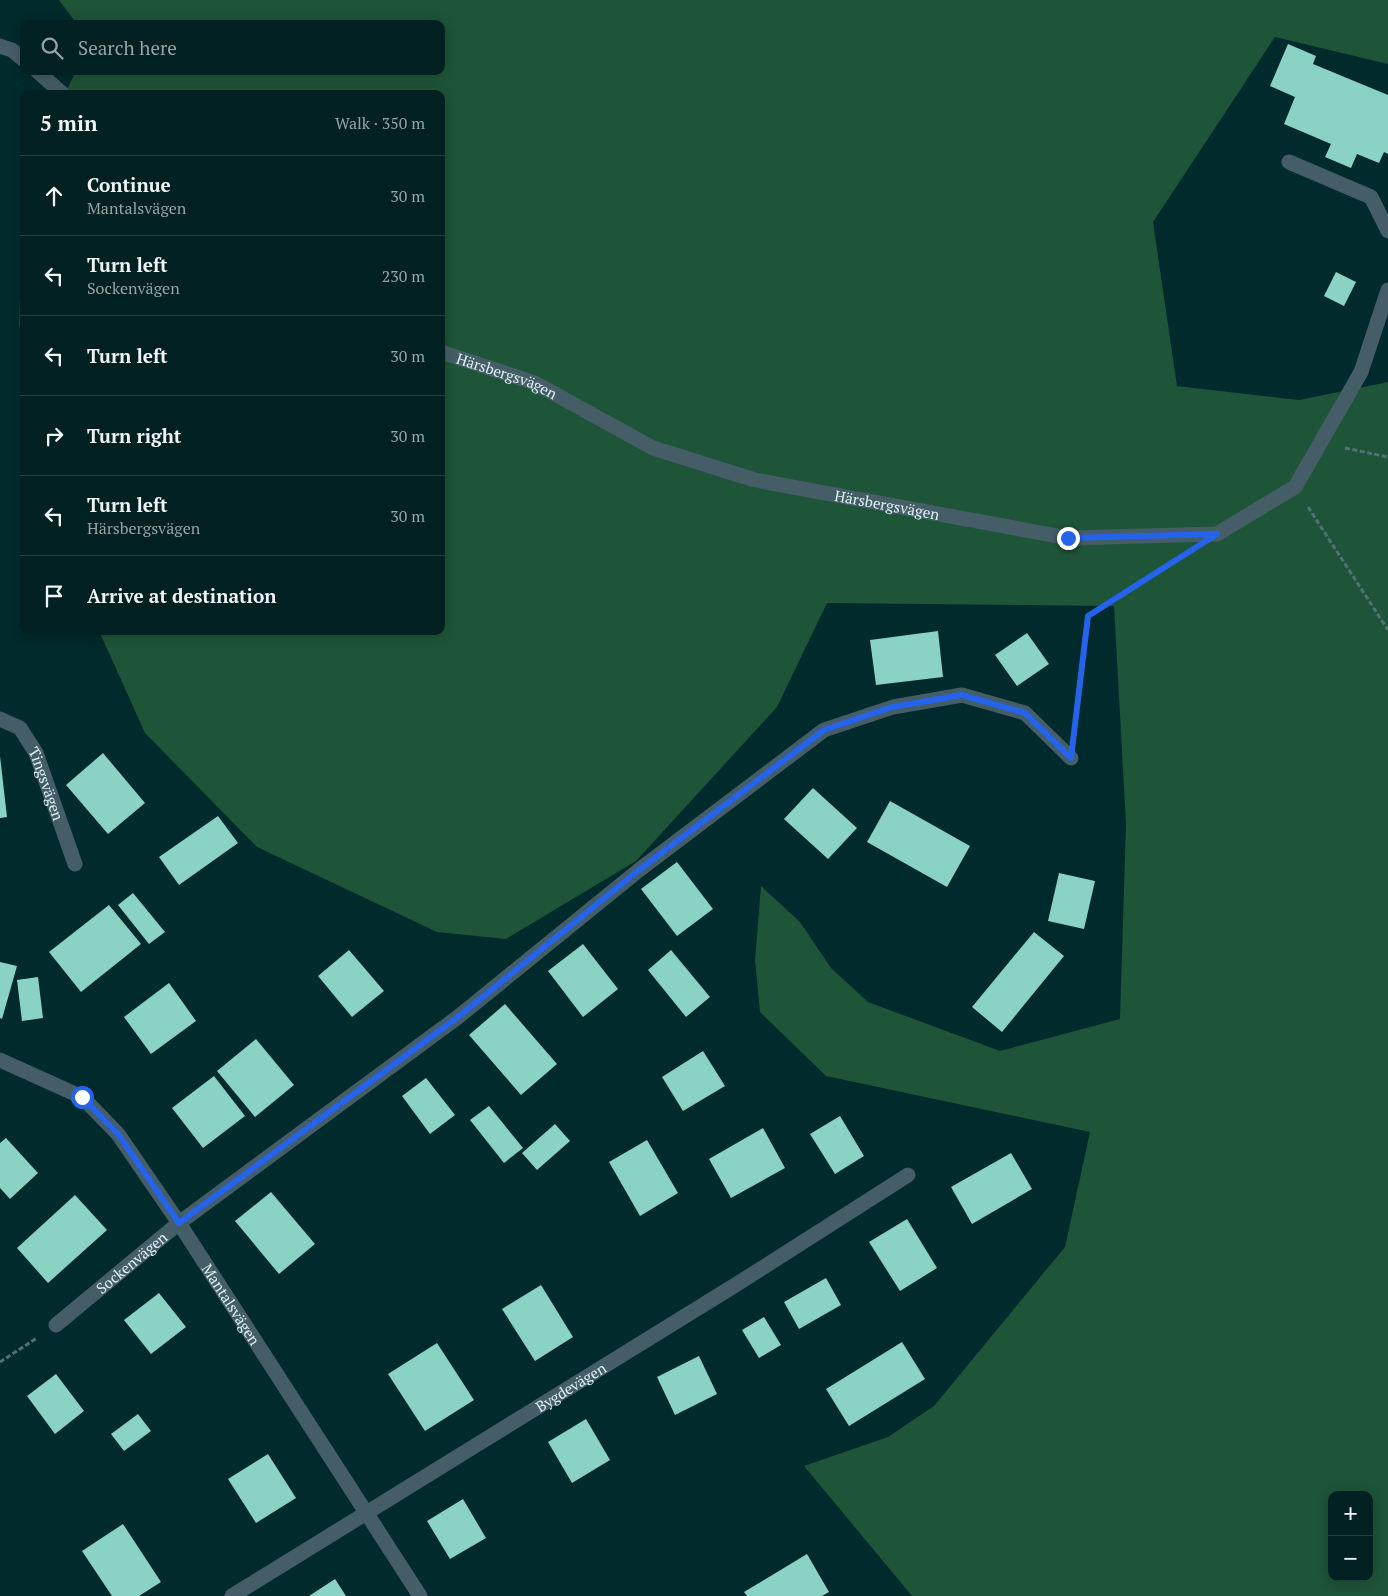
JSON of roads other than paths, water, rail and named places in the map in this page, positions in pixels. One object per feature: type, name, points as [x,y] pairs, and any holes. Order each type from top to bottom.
[{"type":"street","points":[[0,46],[12,50],[20,57]]},
{"type":"street","points":[[42,75],[58,90]]},
{"type":"street","points":[[1289,162],[1371,198],[1388,231]]},
{"type":"street","name":"Härsbergsvägen","points":[[445,353],[535,383],[653,448],[755,480],[1068,538],[1217,534],[1295,487],[1361,372],[1388,290]]},
{"type":"street","name":"Sockenvägen","points":[[56,1325],[179,1223],[458,1017],[639,870],[824,730],[892,707],[962,695],[1025,713],[1071,758]]},
{"type":"street","name":"Tingsvägen","points":[[0,719],[20,728],[36,753],[75,864]]},
{"type":"street","name":"Mantalsvägen","points":[[0,1060],[82,1097],[118,1134],[179,1223],[420,1596]]},
{"type":"street","name":"Bygdevägen","points":[[232,1596],[737,1284],[908,1175]]}]
